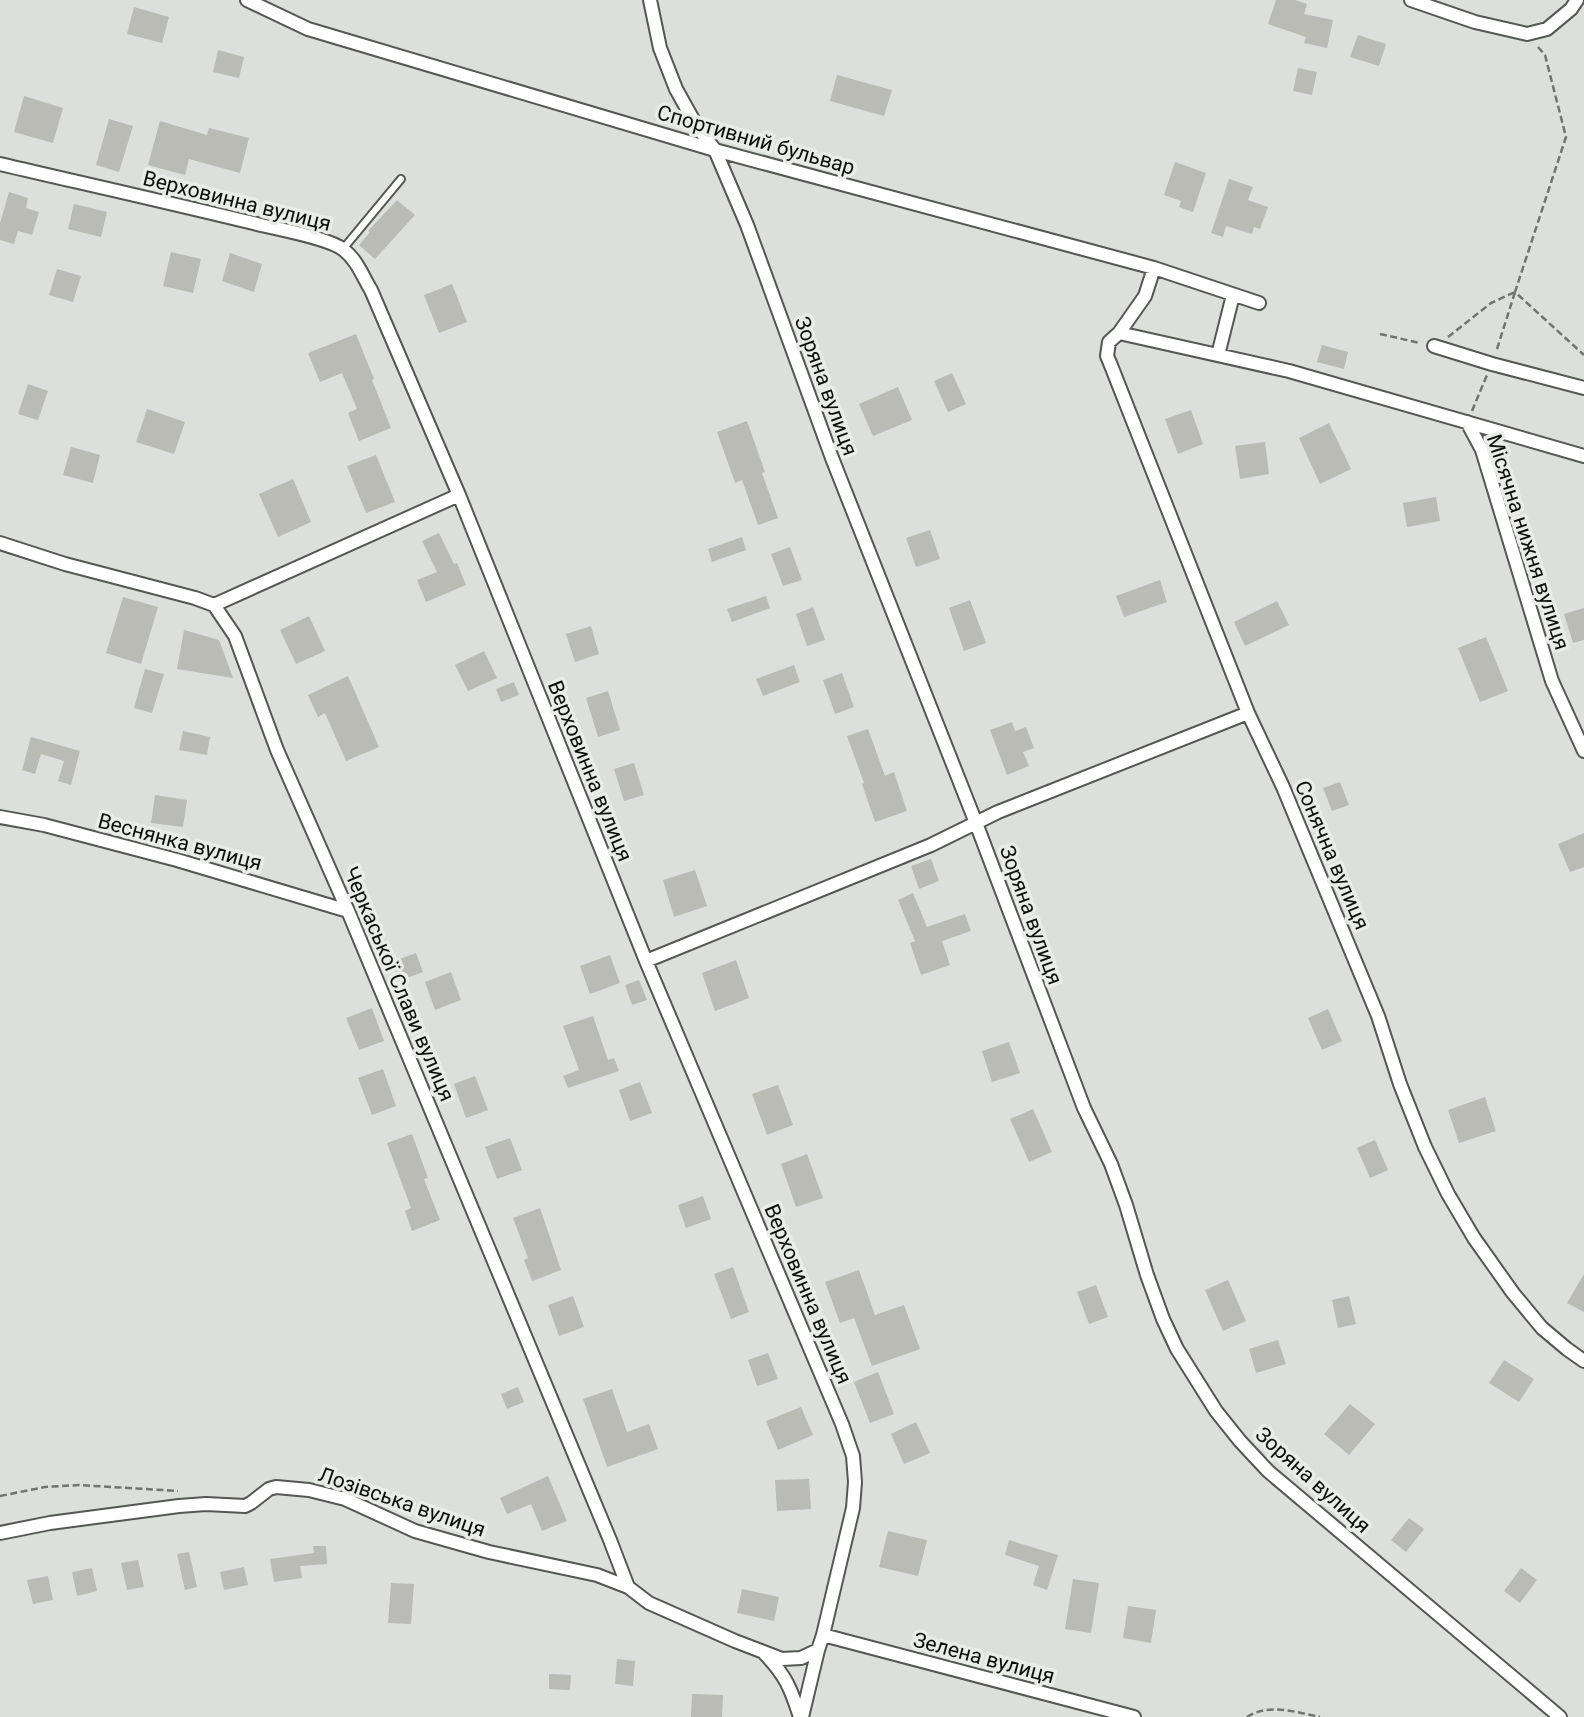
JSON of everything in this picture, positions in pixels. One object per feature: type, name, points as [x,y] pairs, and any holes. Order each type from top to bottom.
[{"type":"street","name":"Спортивний бульвар","points":[[247,0],[308,29],[715,150],[1154,268],[1259,303]]},
{"type":"street","name":"Зоряна вулиця","points":[[650,0],[660,48],[676,89],[696,125],[715,150],[747,225],[832,458],[976,823],[1084,1108],[1111,1164],[1163,1319],[1177,1349],[1216,1411],[1268,1471],[1560,1717]]},
{"type":"street","points":[[1411,0],[1475,22],[1527,34],[1547,29],[1571,9],[1577,0]]},
{"type":"street","name":"Верховинна вулиця","points":[[0,164],[310,237],[343,249],[355,262],[371,290],[459,495],[646,961],[842,1424],[853,1456],[853,1508],[801,1717]]},
{"type":"street","name":"Сонячна вулиця","points":[[1154,268],[1145,296],[1119,333],[1109,342],[1107,356],[1248,713],[1283,787],[1378,1016],[1400,1084],[1425,1147],[1448,1195],[1474,1238],[1513,1293],[1542,1328],[1584,1361]]},
{"type":"street","points":[[1218,355],[1233,295]]},
{"type":"street","points":[[1119,333],[1289,371],[1584,456]]},
{"type":"street","points":[[1434,346],[1584,388]]},
{"type":"street","name":"Місячна нижня вулиця","points":[[1467,422],[1482,450],[1552,681],[1584,751]]},
{"type":"street","points":[[0,543],[214,605],[459,495]]},
{"type":"street","name":"Черкаської Слави вулиця","points":[[214,605],[235,636],[277,750],[348,911],[628,1587]]},
{"type":"street","points":[[646,961],[931,845],[998,812],[1248,713]]},
{"type":"street","name":"Веснянка вулиця","points":[[0,817],[44,825],[177,860],[348,911]]},
{"type":"street","name":"Лозівська вулиця","points":[[0,1533],[50,1523],[180,1506],[245,1506],[276,1487],[309,1490],[345,1499],[415,1531],[489,1552],[597,1576],[628,1587],[649,1603],[782,1659],[792,1660],[818,1650]]},
{"type":"street","name":"Зелена вулиця","points":[[823,1635],[1134,1717]]},
{"type":"street","points":[[762,1651],[788,1682],[801,1717]]},
{"type":"lane","points":[[343,249],[401,179]]},
{"type":"path","points":[[1381,334],[1434,346],[1491,303],[1515,292],[1566,137],[1545,55],[1527,34]]},
{"type":"path","points":[[1515,292],[1584,355]]},
{"type":"path","points":[[0,1496],[45,1487],[79,1485],[177,1491]]},
{"type":"path","points":[[1247,1717],[1266,1710],[1281,1709],[1320,1717]]},
{"type":"building","points":[[1276,0],[1295,0],[1307,4],[1304,14],[1333,20],[1327,48],[1304,43],[1306,37],[1268,24]]},
{"type":"building","points":[[134,7],[169,17],[162,43],[127,34]]},
{"type":"building","points":[[1358,35],[1386,44],[1379,66],[1350,57]]},
{"type":"building","points":[[218,50],[244,57],[239,78],[213,72]]},
{"type":"building","points":[[1298,68],[1317,72],[1312,95],[1293,91]]},
{"type":"building","points":[[837,75],[892,90],[884,116],[830,101]]},
{"type":"building","points":[[24,96],[63,108],[53,143],[14,132]]},
{"type":"building","points":[[109,119],[133,126],[119,172],[96,165]]},
{"type":"building","points":[[160,121],[207,135],[209,128],[249,138],[240,173],[189,159],[185,175],[148,165]]},
{"type":"building","points":[[1175,162],[1206,173],[1193,212],[1179,207],[1181,201],[1164,195]]},
{"type":"building","points":[[1229,179],[1253,187],[1248,200],[1268,207],[1260,229],[1254,227],[1252,234],[1226,226],[1223,237],[1211,233]]},
{"type":"building","points":[[9,192],[28,198],[26,208],[39,212],[32,235],[18,231],[14,244],[0,240],[0,223]]},
{"type":"building","points":[[397,200],[415,215],[375,259],[359,245],[370,232],[368,231]]},
{"type":"building","points":[[74,204],[107,212],[101,237],[68,229]]},
{"type":"building","points":[[171,252],[201,259],[193,293],[163,286]]},
{"type":"building","points":[[230,253],[262,264],[254,292],[222,281]]},
{"type":"building","points":[[57,269],[81,276],[73,302],[49,295]]},
{"type":"building","points":[[452,284],[467,322],[439,333],[424,295]]},
{"type":"building","points":[[356,334],[391,428],[359,441],[348,413],[357,409],[342,373],[320,382],[308,353]]},
{"type":"building","points":[[1322,345],[1348,352],[1344,369],[1317,362]]},
{"type":"building","points":[[952,373],[966,404],[948,412],[934,381]]},
{"type":"building","points":[[28,384],[48,391],[38,420],[18,414]]},
{"type":"building","points":[[898,387],[912,420],[873,436],[859,404]]},
{"type":"building","points":[[147,409],[185,422],[174,454],[136,442]]},
{"type":"building","points":[[1191,410],[1203,444],[1178,454],[1165,419]]},
{"type":"building","points":[[747,421],[778,518],[758,525],[742,480],[735,483],[717,432]]},
{"type":"building","points":[[1329,423],[1351,469],[1320,484],[1299,438]]},
{"type":"building","points":[[1265,442],[1269,474],[1240,479],[1235,446]]},
{"type":"building","points":[[71,447],[100,455],[93,483],[63,475]]},
{"type":"building","points":[[376,455],[395,502],[366,513],[347,466]]},
{"type":"building","points":[[293,479],[311,522],[278,537],[259,494]]},
{"type":"building","points":[[1436,497],[1440,521],[1407,527],[1403,503]]},
{"type":"building","points":[[930,530],[940,559],[916,567],[906,538]]},
{"type":"building","points":[[439,533],[454,564],[457,563],[466,585],[426,602],[417,580],[437,572],[422,541]]},
{"type":"building","points":[[742,537],[746,550],[712,562],[708,549]]},
{"type":"building","points":[[790,547],[802,580],[783,586],[771,554]]},
{"type":"building","points":[[1160,580],[1167,602],[1124,617],[1116,596]]},
{"type":"building","points":[[766,596],[770,608],[732,622],[727,609]]},
{"type":"building","points":[[123,597],[158,607],[141,664],[106,653]]},
{"type":"building","points":[[970,600],[986,643],[964,651],[949,608]]},
{"type":"building","points":[[1277,601],[1289,625],[1245,646],[1234,622]]},
{"type":"building","points":[[813,607],[825,640],[807,646],[796,614]]},
{"type":"building","points":[[1584,608],[1584,640],[1573,643],[1564,614]]},
{"type":"building","points":[[309,616],[325,651],[296,664],[280,630]]},
{"type":"building","points":[[591,626],[599,654],[575,662],[566,634]]},
{"type":"building","points":[[184,630],[219,640],[233,678],[177,669]]},
{"type":"building","points":[[1486,637],[1508,691],[1480,702],[1458,648]]},
{"type":"building","points":[[484,651],[497,678],[468,691],[455,665]]},
{"type":"building","points":[[794,665],[800,682],[763,696],[756,679]]},
{"type":"building","points":[[145,669],[164,674],[152,713],[134,708]]},
{"type":"building","points":[[842,673],[854,707],[835,714],[823,680]]},
{"type":"building","points":[[348,676],[379,747],[346,761],[325,713],[318,717],[308,695]]},
{"type":"building","points":[[514,682],[519,695],[501,702],[496,689]]},
{"type":"building","points":[[608,691],[620,730],[598,737],[586,698]]},
{"type":"building","points":[[1012,722],[1015,731],[1026,727],[1034,748],[1023,752],[1029,766],[1007,775],[990,730]]},
{"type":"building","points":[[868,729],[885,776],[894,772],[907,811],[875,822],[847,736]]},
{"type":"building","points":[[183,731],[210,737],[207,755],[179,750]]},
{"type":"building","points":[[31,737],[80,751],[71,785],[58,781],[64,761],[41,754],[35,774],[22,770]]},
{"type":"building","points":[[634,763],[644,795],[624,801],[614,769]]},
{"type":"building","points":[[1340,782],[1349,805],[1332,811],[1323,788]]},
{"type":"building","points":[[155,795],[187,800],[183,827],[151,823]]},
{"type":"building","points":[[1584,833],[1584,867],[1570,872],[1558,844]]},
{"type":"building","points":[[931,859],[939,881],[919,889],[911,866]]},
{"type":"building","points":[[695,870],[707,906],[674,917],[663,880]]},
{"type":"building","points":[[913,893],[927,927],[965,914],[971,931],[942,941],[950,965],[921,975],[910,943],[915,941],[898,900]]},
{"type":"building","points":[[416,953],[423,972],[399,981],[392,962]]},
{"type":"building","points":[[610,955],[620,983],[590,994],[580,966]]},
{"type":"building","points":[[736,960],[749,998],[715,1011],[702,973]]},
{"type":"building","points":[[451,972],[461,1000],[435,1010],[425,982]]},
{"type":"building","points":[[639,980],[647,1000],[632,1005],[625,985]]},
{"type":"building","points":[[372,1008],[384,1041],[359,1050],[346,1018]]},
{"type":"building","points":[[1328,1009],[1342,1041],[1322,1050],[1308,1018]]},
{"type":"building","points":[[593,1016],[608,1060],[614,1058],[619,1071],[568,1088],[563,1076],[579,1070],[563,1026]]},
{"type":"building","points":[[1009,1042],[1020,1073],[992,1082],[982,1051]]},
{"type":"building","points":[[383,1069],[396,1106],[372,1115],[358,1078]]},
{"type":"building","points":[[475,1076],[488,1110],[466,1118],[454,1084]]},
{"type":"building","points":[[640,1082],[652,1113],[630,1121],[619,1090]]},
{"type":"building","points":[[778,1085],[793,1125],[767,1135],[752,1094]]},
{"type":"building","points":[[1485,1097],[1496,1131],[1459,1143],[1448,1110]]},
{"type":"building","points":[[1033,1109],[1052,1152],[1029,1162],[1010,1119]]},
{"type":"building","points":[[412,1134],[428,1178],[424,1179],[440,1220],[412,1231],[405,1211],[411,1208],[387,1143]]},
{"type":"building","points":[[510,1138],[522,1170],[497,1179],[485,1147]]},
{"type":"building","points":[[1375,1140],[1388,1170],[1370,1178],[1357,1148]]},
{"type":"building","points":[[807,1154],[823,1198],[796,1207],[781,1164]]},
{"type":"building","points":[[703,1196],[711,1219],[686,1228],[678,1205]]},
{"type":"building","points":[[540,1208],[561,1270],[532,1281],[524,1260],[528,1258],[513,1218]]},
{"type":"building","points":[[733,1267],[749,1312],[731,1319],[714,1274]]},
{"type":"building","points":[[859,1270],[875,1315],[904,1305],[920,1349],[872,1366],[854,1318],[840,1323],[825,1282]]},
{"type":"building","points":[[1584,1274],[1584,1312],[1567,1303]]},
{"type":"building","points":[[1228,1280],[1246,1321],[1223,1331],[1205,1290]]},
{"type":"building","points":[[1096,1285],[1108,1317],[1089,1324],[1077,1292]]},
{"type":"building","points":[[573,1296],[584,1327],[559,1336],[548,1305]]},
{"type":"building","points":[[1349,1296],[1356,1324],[1338,1328],[1332,1300]]},
{"type":"building","points":[[1278,1340],[1286,1364],[1256,1373],[1249,1349]]},
{"type":"building","points":[[768,1353],[778,1379],[757,1386],[748,1360]]},
{"type":"building","points":[[1504,1360],[1534,1379],[1519,1402],[1489,1383]]},
{"type":"building","points":[[878,1372],[894,1414],[870,1423],[854,1382]]},
{"type":"building","points":[[518,1387],[524,1402],[507,1409],[501,1394]]},
{"type":"building","points":[[612,1389],[627,1432],[649,1424],[658,1449],[607,1467],[583,1399]]},
{"type":"building","points":[[1350,1404],[1375,1424],[1349,1455],[1324,1434]]},
{"type":"building","points":[[801,1407],[813,1435],[778,1450],[766,1421]]},
{"type":"building","points":[[916,1422],[930,1453],[904,1464],[891,1434]]},
{"type":"building","points":[[548,1476],[567,1521],[542,1531],[531,1504],[507,1514],[500,1498]]},
{"type":"building","points":[[809,1479],[811,1509],[777,1511],[775,1480]]},
{"type":"building","points":[[1409,1518],[1424,1529],[1406,1552],[1391,1540]]},
{"type":"building","points":[[888,1531],[927,1540],[918,1576],[879,1567]]},
{"type":"building","points":[[1009,1540],[1058,1555],[1047,1590],[1033,1585],[1039,1566],[1005,1555]]},
{"type":"building","points":[[313,1546],[326,1546],[327,1564],[300,1566],[302,1578],[274,1582],[270,1559],[314,1553]]},
{"type":"building","points":[[189,1552],[197,1587],[185,1590],[177,1554]]},
{"type":"building","points":[[138,1560],[144,1587],[127,1590],[121,1563]]},
{"type":"building","points":[[244,1567],[248,1585],[224,1590],[220,1572]]},
{"type":"building","points":[[92,1568],[97,1591],[77,1596],[72,1572]]},
{"type":"building","points":[[1521,1568],[1537,1580],[1520,1603],[1504,1591]]},
{"type":"building","points":[[48,1576],[53,1600],[33,1604],[27,1580]]},
{"type":"building","points":[[1073,1579],[1099,1583],[1091,1633],[1065,1629]]},
{"type":"building","points":[[391,1583],[414,1584],[411,1624],[388,1623]]},
{"type":"building","points":[[742,1589],[779,1597],[774,1621],[737,1613]]},
{"type":"building","points":[[1128,1606],[1156,1610],[1151,1643],[1123,1638]]},
{"type":"building","points":[[617,1659],[635,1661],[633,1686],[615,1684]]},
{"type":"building","points":[[549,1674],[571,1675],[570,1690],[549,1689]]},
{"type":"building","points":[[692,1694],[723,1695],[722,1717],[691,1717]]}]
